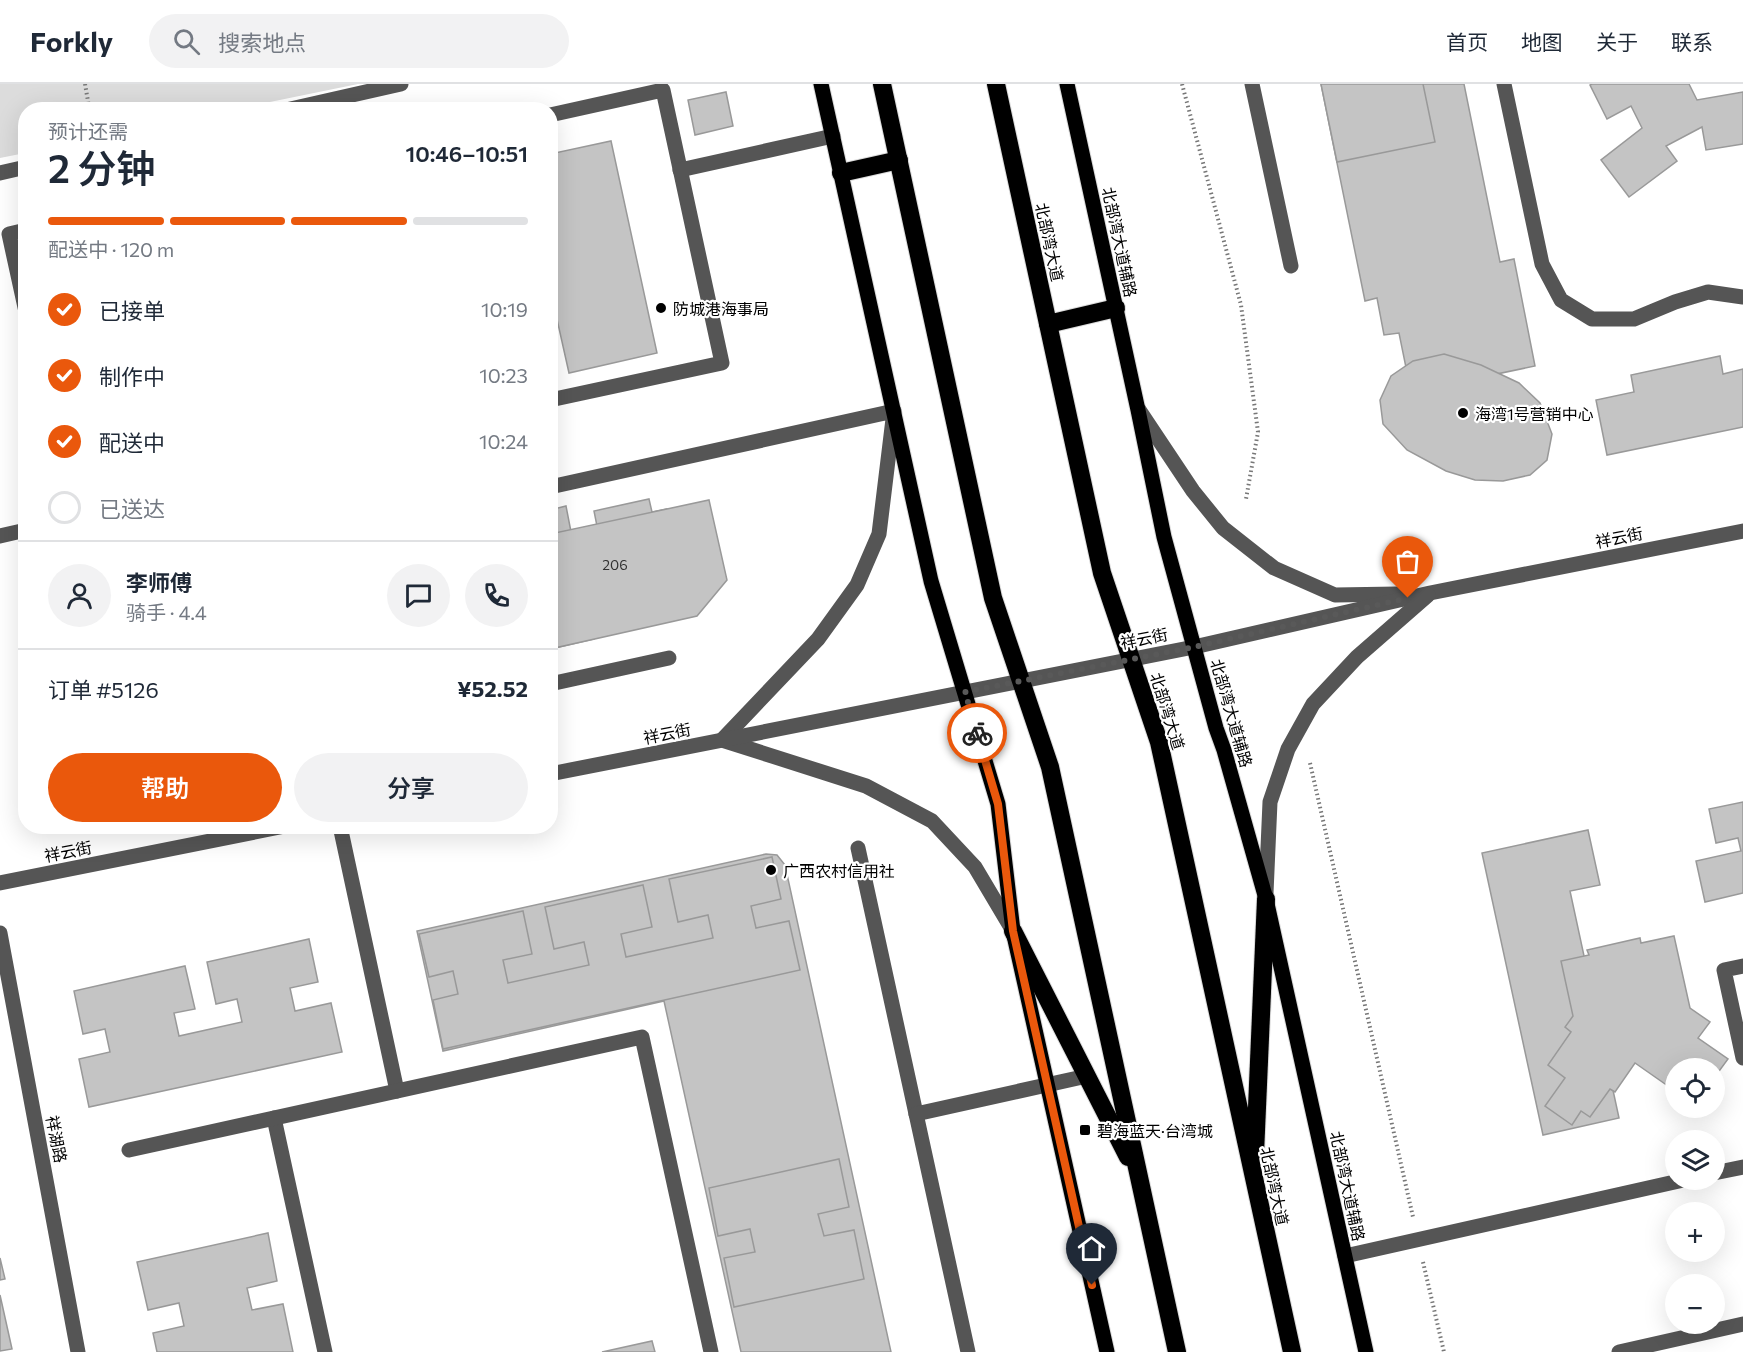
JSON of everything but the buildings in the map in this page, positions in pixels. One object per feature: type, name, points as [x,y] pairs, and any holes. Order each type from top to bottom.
[{"type":"highway","points":[[882,84],[993,598],[1050,767],[1177,1352]]},
{"type":"highway","name":"北部湾大道","points":[[996,84],[1102,573],[1159,742],[1292,1352]]},
{"type":"highway","points":[[841,173],[899,160]]},
{"type":"highway","points":[[1048,324],[1116,308]]},
{"type":"highway","points":[[1254,1180],[1266,899]]},
{"type":"highway","points":[[1013,931],[1140,1180]]},
{"type":"main road","points":[[822,84],[931,581],[998,804],[1013,931],[1107,1352]]},
{"type":"main road","name":"北部湾大道辅路","points":[[1067,84],[1164,537],[1266,899],[1366,1352]]},
{"type":"street","points":[[321,102],[401,84]]},
{"type":"street","points":[[1252,84],[1292,266]]},
{"type":"street","points":[[1504,84],[1542,264],[1561,300],[1592,319],[1634,319],[1675,302],[1708,292],[1743,297]]},
{"type":"street","points":[[558,113],[663,90],[722,363],[558,398]]},
{"type":"street","points":[[680,170],[833,136]]},
{"type":"street","points":[[0,172],[18,169]]},
{"type":"street","points":[[18,232],[9,234],[18,275]]},
{"type":"street","points":[[1138,410],[1193,491],[1223,528],[1274,568],[1335,595],[1430,593]]},
{"type":"street","points":[[558,485],[894,411],[879,534],[857,585],[818,639],[722,740],[866,786],[932,821],[975,867],[1013,931]]},
{"type":"street","name":"祥云街","points":[[558,772],[1194,647],[1430,593],[1743,531]]},
{"type":"street","points":[[0,536],[18,532]]},
{"type":"street","points":[[1266,899],[1270,802],[1288,749],[1313,704],[1320,696],[1357,657],[1430,593]]},
{"type":"street","points":[[558,682],[669,658]]},
{"type":"street","name":"祥云街","points":[[0,883],[245,834]]},
{"type":"street","points":[[342,834],[397,1091]]},
{"type":"street","points":[[858,849],[968,1352]]},
{"type":"street","name":"祥湖路","points":[[0,933],[78,1352]]},
{"type":"street","points":[[1743,966],[1724,970],[1743,1058]]},
{"type":"street","points":[[129,1150],[642,1037],[711,1352]]},
{"type":"street","points":[[916,1114],[1087,1076]]},
{"type":"street","points":[[274,1118],[326,1352]]},
{"type":"street","points":[[1725,1171],[1743,1167]]},
{"type":"street","points":[[1345,1256],[1665,1184]]},
{"type":"street","points":[[1619,1352],[1743,1324]]},
{"type":"path","points":[[85,84],[88,102]]},
{"type":"path","points":[[1182,84],[1241,306],[1258,432],[1246,500]]},
{"type":"path","points":[[1310,763],[1444,1352]]},
{"type":"shaded area","points":[[0,84],[358,84],[269,102],[18,102],[18,154],[0,158]]},
{"type":"way so far","points":[[977,733],[965,692],[1194,647],[1408,598]]},
{"type":"place","name":"防城港海事局","points":[[661,308]]},
{"type":"place","name":"海湾1号营销中心","points":[[1463,413]]},
{"type":"place","name":"广西农村信用社","points":[[771,870]]},
{"type":"place","name":"碧海蓝天·台湾城","points":[[1085,1130]]},
{"type":"route","points":[[977,733],[998,804],[1013,931],[1092,1285]]}]
